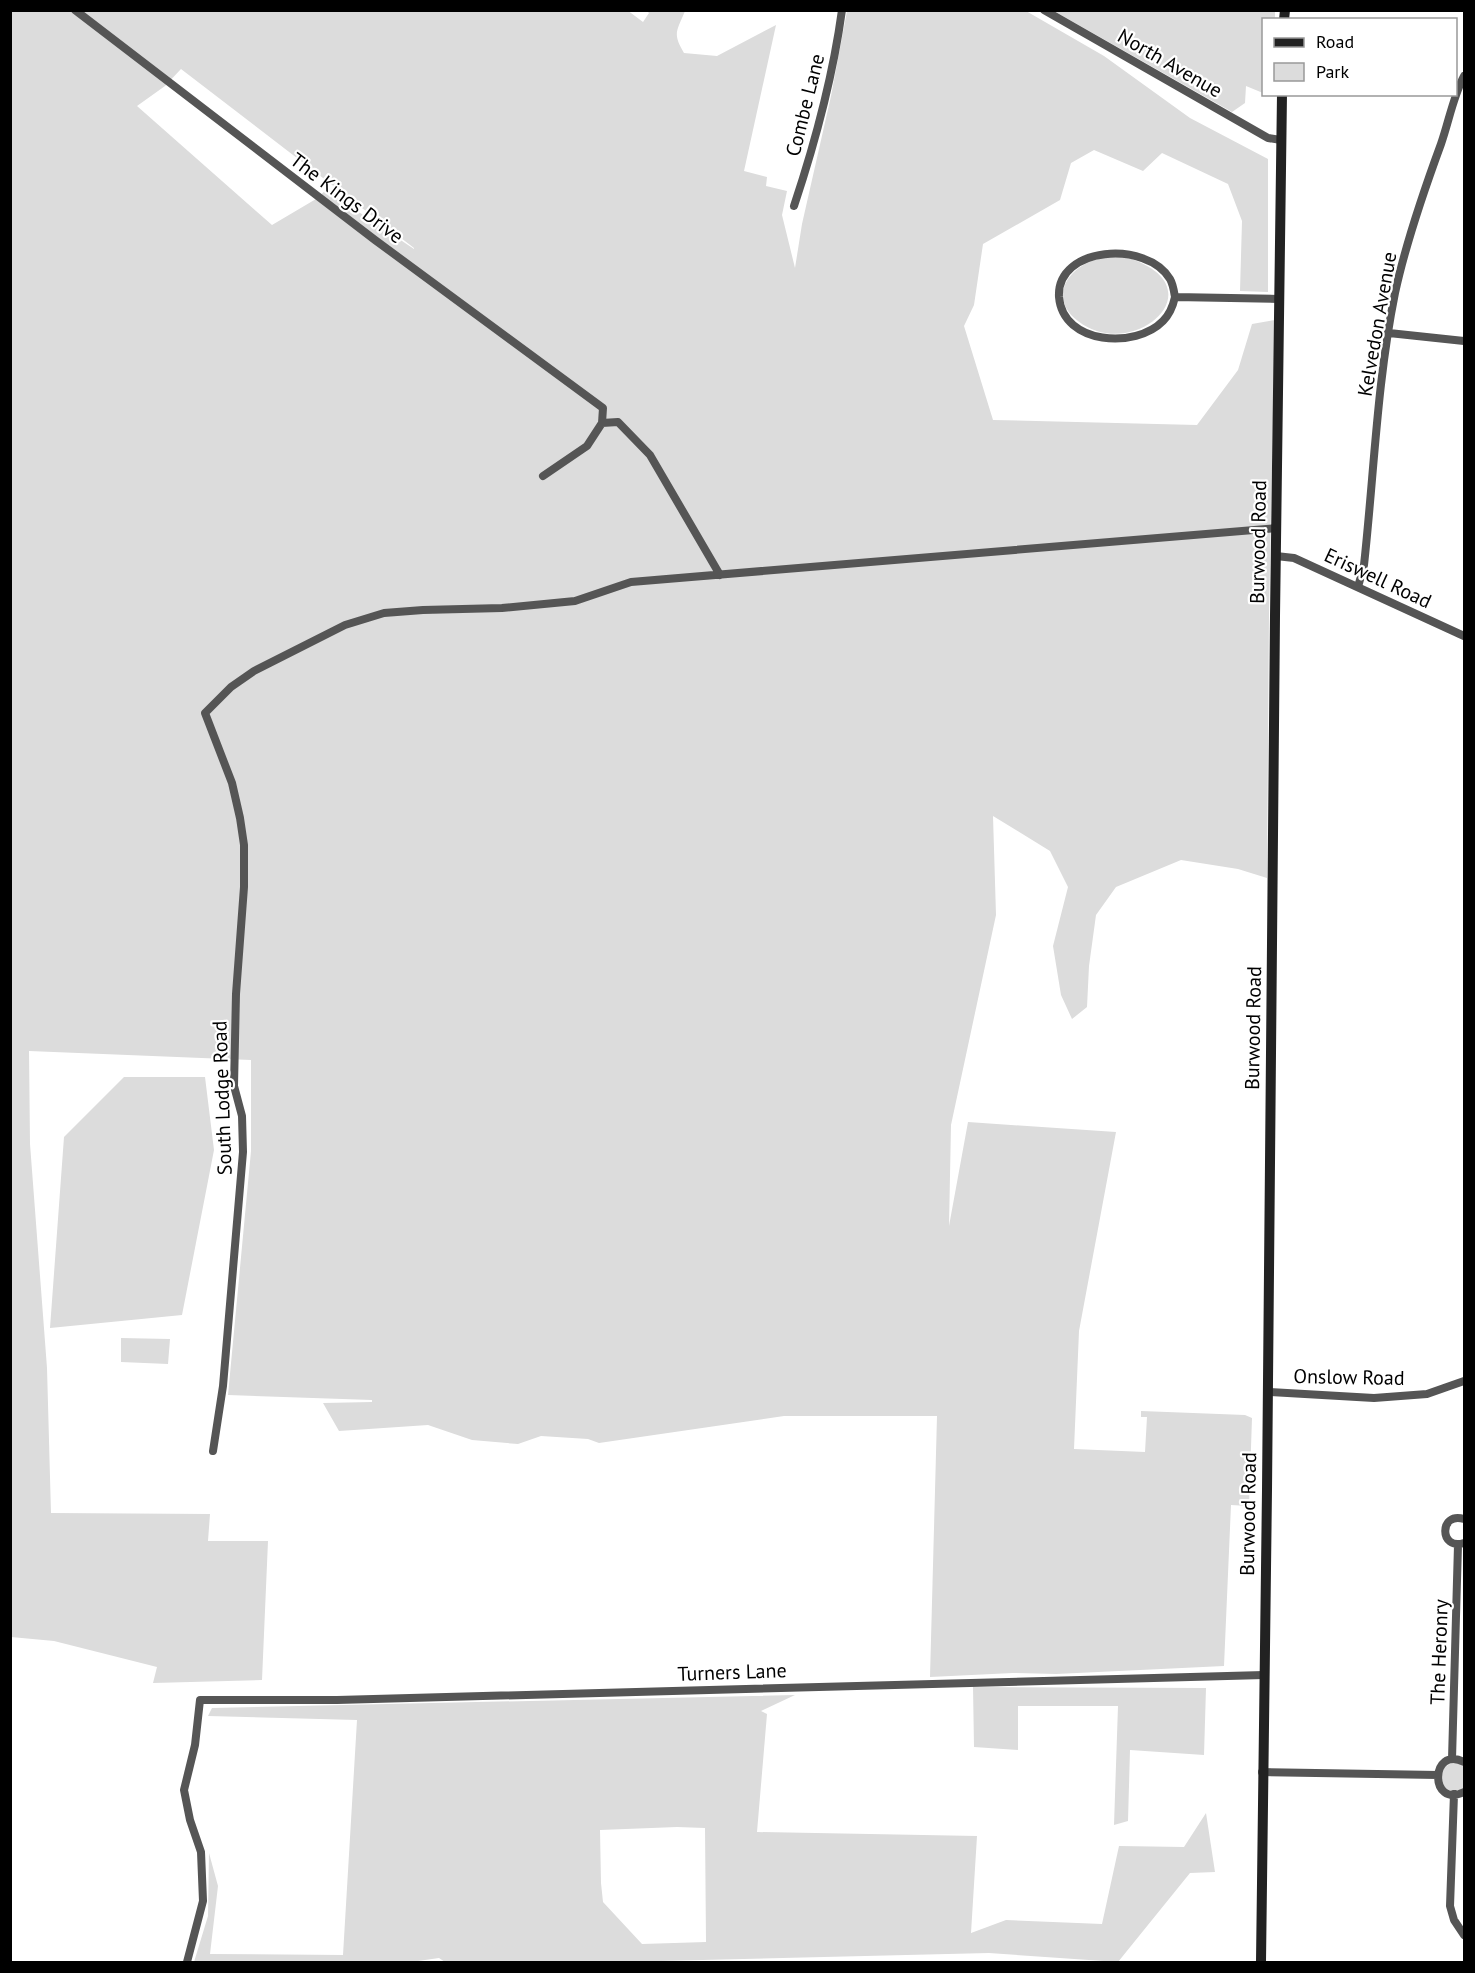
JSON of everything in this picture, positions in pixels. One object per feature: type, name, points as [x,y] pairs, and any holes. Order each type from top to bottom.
[{"type":"street","name":"The Kings Drive","points":[[75,10],[375,240],[603,408],[650,455],[720,575]]},
{"type":"street","name":"Combe Lane","points":[[794,206],[806,171],[835,55],[842,10]]},
{"type":"street","name":"North Avenue","points":[[1044,10],[1268,138],[1281,140]]},
{"type":"street","name":"Kelvedon Avenue","points":[[1457,90],[1464,75]]},
{"type":"street","name":"Burwood Road","points":[[1261,1962],[1282,96]]},
{"type":"street","name":"Kelvedon Avenue","points":[[1358,587],[1364,565],[1380,397],[1395,294],[1408,243],[1455,96]]},
{"type":"street","points":[[1118,253],[1142,258],[1158,267],[1170,279],[1175,297],[1169,314],[1157,326],[1139,335],[1118,339],[1101,337],[1078,328],[1067,317],[1059,298],[1059,291],[1065,276],[1078,264],[1094,256],[1118,253]]},
{"type":"street","points":[[1175,297],[1279,299]]},
{"type":"street","points":[[1389,333],[1464,341]]},
{"type":"street","points":[[543,477],[587,446],[602,423],[603,408]]},
{"type":"street","points":[[602,423],[618,422]]},
{"type":"street","points":[[720,575],[1277,528]]},
{"type":"street","name":"Eriswell Road","points":[[1276,556],[1294,558],[1464,636]]},
{"type":"street","name":"South Lodge Road","points":[[213,1451],[223,1386],[243,1152],[242,1116],[234,1086],[236,994],[244,887],[244,855],[240,818],[232,783],[205,713],[231,687],[254,671],[345,625],[384,613],[479,610],[575,601],[631,582],[720,575]]},
{"type":"street","name":"Onslow Road","points":[[1268,1392],[1374,1398],[1426,1394],[1464,1381]]},
{"type":"street","points":[[1461,1544],[1448,1540],[1445,1528],[1453,1519],[1464,1519]]},
{"type":"street","name":"The Heronry","points":[[1452,1759],[1461,1544]]},
{"type":"street","name":"Turners Lane","points":[[187,1962],[203,1901],[201,1852],[190,1820],[184,1790],[195,1745],[200,1701],[337,1700],[1264,1675]]},
{"type":"street","points":[[1464,1762],[1452,1759],[1442,1765],[1438,1775],[1442,1789],[1454,1794],[1464,1792]]},
{"type":"street","points":[[1262,1773],[1438,1775]]},
{"type":"street","points":[[1454,1794],[1450,1906],[1454,1920],[1464,1935]]},
{"type":"green space","points":[[627,10],[643,22],[649,13],[647,11],[685,11],[677,32],[678,41],[684,53],[717,56],[776,25],[744,171],[767,177],[766,186],[787,191],[782,215],[795,268],[802,224],[831,96],[847,11],[1026,11],[1104,56],[1190,118],[1268,159],[1268,292],[1240,291],[1242,221],[1228,184],[1162,153],[1143,171],[1094,150],[1071,163],[1060,200],[983,244],[974,305],[964,326],[993,420],[1197,425],[1238,370],[1252,324],[1275,320],[1267,878],[1238,869],[1181,860],[1116,887],[1096,915],[1089,966],[1087,1007],[1072,1019],[1061,995],[1053,946],[1068,887],[1050,851],[993,816],[996,915],[951,1125],[949,1226],[968,1122],[1116,1132],[1079,1331],[1074,1449],[1145,1452],[1147,1417],[1141,1417],[1141,1411],[1245,1415],[1252,1418],[1249,1506],[1231,1505],[1224,1666],[930,1677],[937,1416],[784,1416],[599,1443],[588,1439],[541,1436],[518,1444],[472,1440],[428,1425],[339,1431],[323,1403],[372,1402],[372,1400],[228,1395],[251,1151],[251,1060],[29,1051],[30,1144],[47,1368],[51,1513],[210,1514],[208,1541],[268,1541],[262,1680],[153,1683],[157,1667],[54,1641],[11,1637],[10,11]],"holes":[[[181,69],[414,248],[326,190],[316,199],[272,225],[137,106],[165,86]]]},
{"type":"green space","points":[[1054,11],[1275,11],[1275,18],[1262,18],[1262,93],[1246,86],[1245,103],[1232,112]]},
{"type":"green space","points":[[1122,256],[1152,269],[1166,284],[1168,300],[1159,316],[1143,327],[1123,333],[1100,332],[1078,321],[1069,312],[1064,303],[1065,286],[1069,277],[1085,264],[1102,258]]},
{"type":"green space","points":[[124,1077],[205,1077],[214,1150],[182,1315],[50,1328],[64,1137]]},
{"type":"green space","points":[[121,1338],[170,1339],[168,1364],[121,1362]]},
{"type":"green space","points":[[973,1687],[1206,1688],[1204,1755],[1130,1750],[1128,1821],[1114,1825],[1118,1706],[1018,1706],[1018,1750],[974,1747]]},
{"type":"green space","points":[[795,1695],[761,1711],[767,1714],[757,1832],[977,1836],[971,1933],[1006,1920],[1102,1924],[1119,1846],[1184,1847],[1206,1813],[1215,1872],[1190,1873],[1118,1962],[989,1953],[620,1962],[445,1962],[439,1958],[411,1962],[194,1962],[208,1916],[209,1853],[218,1886],[210,1954],[343,1955],[357,1720],[208,1716],[212,1708]],"holes":[[[705,1828],[706,1942],[642,1944],[603,1902],[600,1830]]]},
{"type":"green space","points":[[1456,1762],[1464,1766],[1464,1789],[1452,1791],[1441,1784],[1441,1776],[1445,1767]]}]
